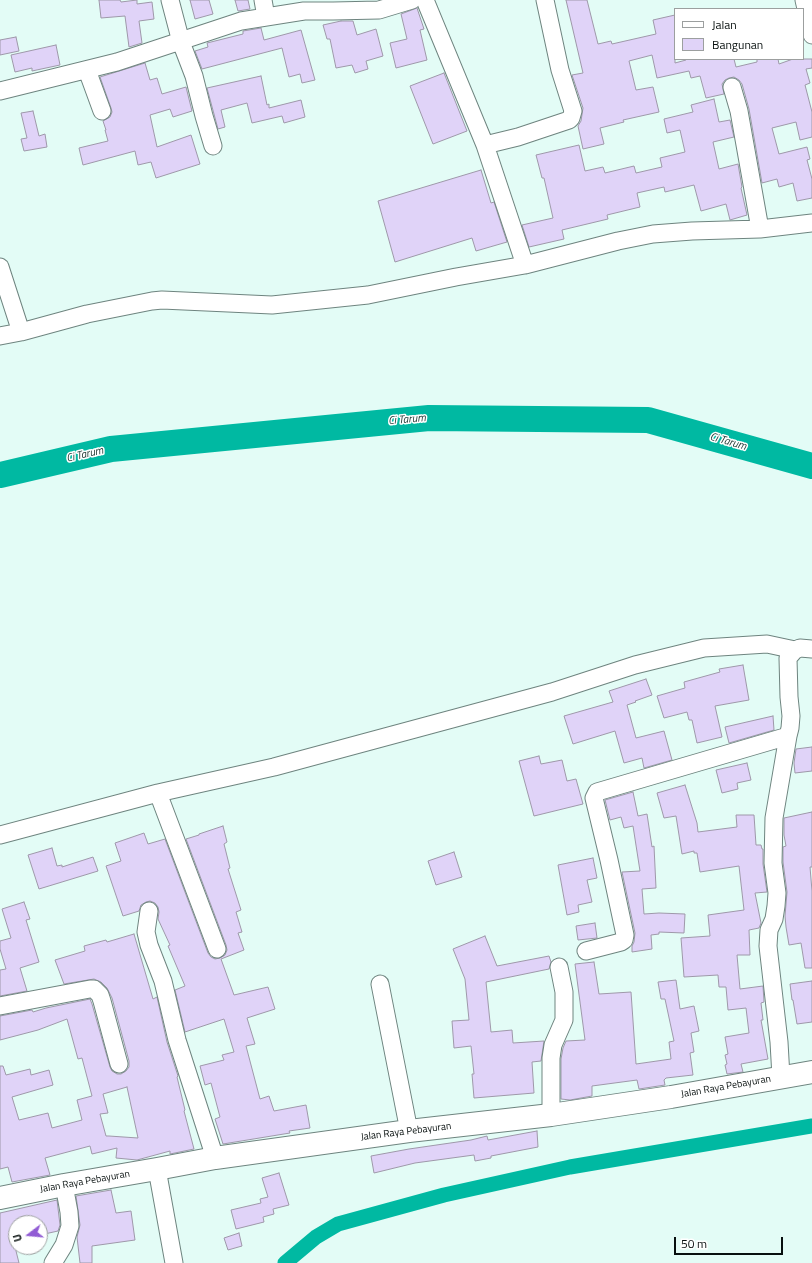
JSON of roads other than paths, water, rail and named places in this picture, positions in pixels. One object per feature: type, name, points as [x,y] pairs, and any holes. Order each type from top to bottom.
[{"type":"main road","name":"Jalan Raya Pebayuran","points":[[0,1198],[215,1158],[409,1131],[551,1115],[671,1097],[812,1072]]},
{"type":"street","points":[[170,0],[181,42],[194,76],[204,116],[214,146]]},
{"type":"street","points":[[263,0],[266,17]]},
{"type":"street","points":[[0,91],[117,62],[241,21],[304,10],[379,10],[412,0]]},
{"type":"street","points":[[426,0],[485,145],[524,265]]},
{"type":"street","points":[[485,145],[518,137],[569,120],[571,118],[573,111],[560,70],[545,0]]},
{"type":"street","points":[[804,0],[812,35]]},
{"type":"street","points":[[87,70],[102,110]]},
{"type":"street","points":[[732,87],[739,111],[760,229]]},
{"type":"street","points":[[0,336],[21,332],[87,314],[152,301],[162,300],[272,305],[368,295],[524,265],[653,234],[760,229],[812,222]]},
{"type":"street","points":[[0,267],[21,332]]},
{"type":"street","points":[[0,835],[158,794],[274,767],[552,692],[635,665],[704,648],[767,644],[795,650]]},
{"type":"street","points":[[781,1077],[779,1042],[768,939],[769,930],[774,919],[777,893],[773,862],[774,818],[791,716],[787,660],[791,653],[795,650],[800,648],[812,649]]},
{"type":"street","points":[[586,951],[621,942],[624,940],[625,935],[610,860],[594,798],[597,792],[788,736]]},
{"type":"street","points":[[158,794],[217,949]]},
{"type":"street","points":[[149,911],[146,932],[149,945],[162,981],[177,1040],[215,1158]]},
{"type":"street","points":[[551,1115],[551,1058],[553,1045],[564,1020],[564,992],[559,967]]},
{"type":"street","points":[[380,984],[409,1131]]},
{"type":"street","points":[[0,1006],[90,988],[94,989],[100,995],[119,1064]]},
{"type":"street","points":[[157,1169],[174,1263]]},
{"type":"street","points":[[53,1263],[64,1245],[70,1226],[70,1212],[64,1185]]},
{"type":"waterway","name":"Ci Tarum","points":[[0,475],[111,449],[429,418],[648,420],[812,466]]},
{"type":"waterway","points":[[285,1263],[316,1237],[338,1224],[444,1195],[570,1167],[812,1126]]}]
